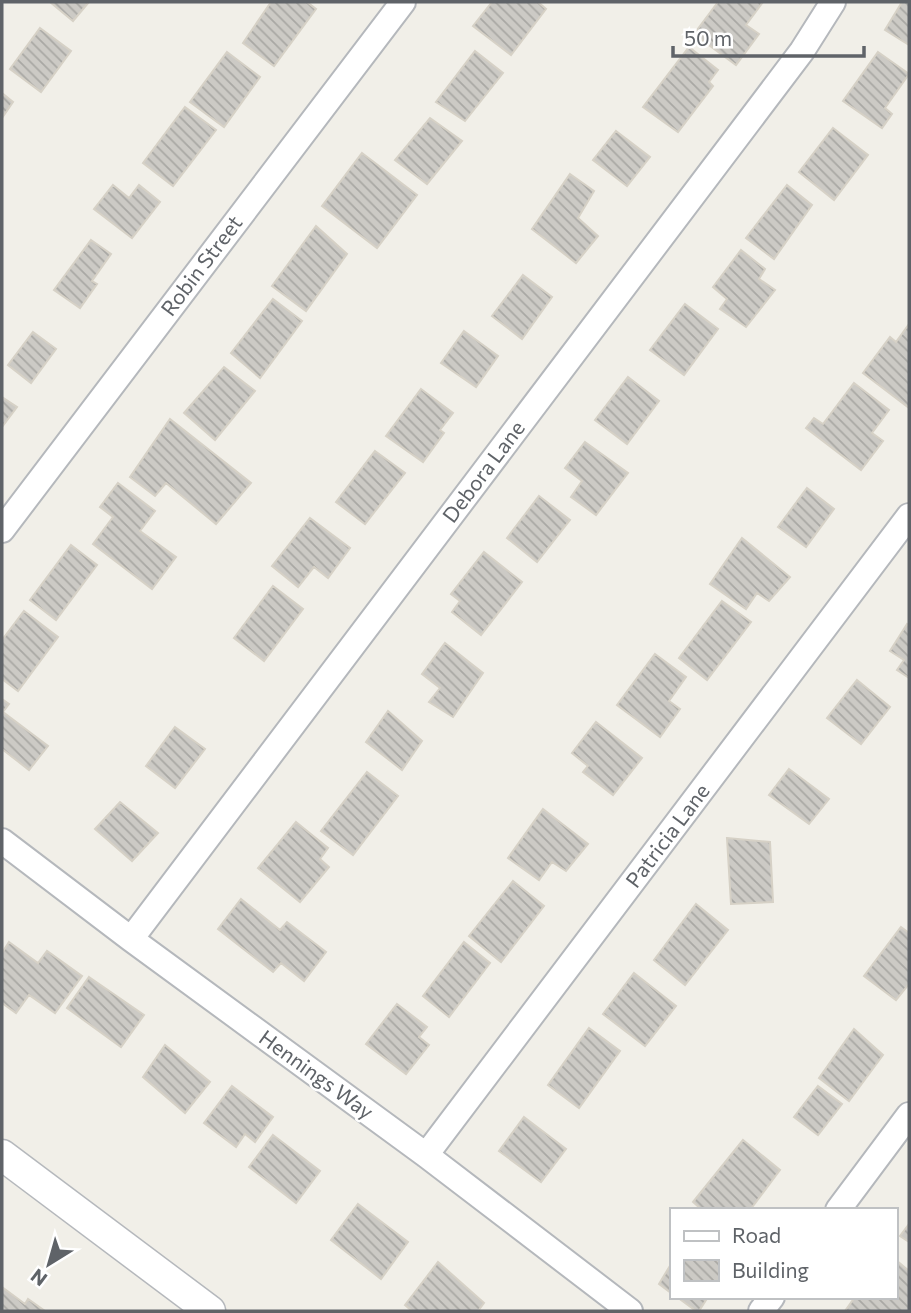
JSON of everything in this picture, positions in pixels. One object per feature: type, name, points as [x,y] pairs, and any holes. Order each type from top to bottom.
[{"type":"street","name":"Robin Street","points":[[2,530],[402,2]]},
{"type":"street","name":"Debora Lane","points":[[131,939],[802,51],[833,2]]},
{"type":"street","name":"Patricia Lane","points":[[426,1155],[909,516]]},
{"type":"street","name":"Hennings Way","points":[[2,841],[426,1155],[630,1311]]},
{"type":"street","points":[[839,1208],[909,1115]]},
{"type":"street","points":[[2,1155],[210,1311]]},
{"type":"building","points":[[50,2],[89,2],[73,21]]},
{"type":"building","points":[[271,2],[307,2],[316,9],[274,66],[243,43]]},
{"type":"building","points":[[492,2],[538,2],[546,9],[511,55],[473,26]]},
{"type":"building","points":[[718,2],[763,2],[746,25],[759,34],[736,65],[694,34]]},
{"type":"building","points":[[902,2],[909,2],[909,45],[885,30]]},
{"type":"building","points":[[40,28],[71,51],[41,92],[10,69]]},
{"type":"building","points":[[689,47],[718,70],[709,82],[713,86],[678,132],[643,107]]},
{"type":"building","points":[[475,51],[503,73],[465,121],[436,102]]},
{"type":"building","points":[[227,52],[260,77],[224,127],[190,102]]},
{"type":"building","points":[[878,52],[909,74],[885,108],[892,114],[882,128],[843,101]]},
{"type":"building","points":[[2,93],[13,102],[2,118]]},
{"type":"building","points":[[185,107],[216,130],[173,186],[143,163]]},
{"type":"building","points":[[430,118],[462,141],[427,184],[395,160]]},
{"type":"building","points":[[833,128],[868,155],[834,200],[799,172]]},
{"type":"building","points":[[616,131],[650,157],[627,186],[593,160]]},
{"type":"building","points":[[362,153],[417,195],[377,248],[322,206]]},
{"type":"building","points":[[570,174],[594,191],[578,218],[598,236],[576,263],[532,229]]},
{"type":"building","points":[[113,185],[129,198],[139,185],[160,202],[132,238],[94,209]]},
{"type":"building","points":[[787,185],[812,205],[774,259],[746,238]]},
{"type":"building","points":[[316,226],[347,254],[306,311],[272,286]]},
{"type":"building","points":[[91,240],[111,254],[92,281],[97,284],[80,308],[54,290]]},
{"type":"building","points":[[741,250],[765,269],[759,279],[775,290],[746,327],[720,309],[727,299],[713,287]]},
{"type":"building","points":[[523,275],[552,297],[522,339],[492,316]]},
{"type":"building","points":[[273,299],[302,321],[260,378],[231,353]]},
{"type":"building","points":[[685,304],[718,329],[684,375],[650,350]]},
{"type":"building","points":[[909,324],[909,408],[863,373],[890,337],[896,342]]},
{"type":"building","points":[[464,331],[498,356],[476,387],[441,363]]},
{"type":"building","points":[[33,332],[56,349],[31,383],[8,365]]},
{"type":"building","points":[[224,367],[255,391],[215,440],[184,413]]},
{"type":"building","points":[[628,377],[659,401],[627,444],[595,420]]},
{"type":"building","points":[[854,383],[889,410],[872,433],[883,441],[861,470],[806,428],[814,418],[823,424]]},
{"type":"building","points":[[421,389],[453,413],[440,430],[444,433],[423,462],[386,436]]},
{"type":"building","points":[[2,397],[17,407],[2,427]]},
{"type":"building","points":[[170,419],[251,483],[216,524],[166,483],[155,496],[130,477]]},
{"type":"building","points":[[585,442],[628,473],[596,515],[571,497],[582,481],[565,468]]},
{"type":"building","points":[[375,451],[405,473],[365,524],[336,502]]},
{"type":"building","points":[[118,483],[155,511],[140,531],[176,557],[152,589],[93,544],[113,517],[100,507]]},
{"type":"building","points":[[807,488],[834,509],[806,547],[778,527]]},
{"type":"building","points":[[539,496],[570,520],[537,562],[507,538]]},
{"type":"building","points":[[310,518],[350,548],[328,578],[314,567],[298,587],[272,566]]},
{"type":"building","points":[[742,538],[790,577],[769,601],[757,593],[746,609],[710,584]]},
{"type":"building","points":[[71,545],[97,565],[56,620],[30,600]]},
{"type":"building","points":[[484,552],[522,582],[481,635],[452,612],[460,601],[451,594]]},
{"type":"building","points":[[273,586],[303,609],[264,661],[234,638]]},
{"type":"building","points":[[722,601],[751,622],[707,680],[679,658]]},
{"type":"building","points":[[24,611],[58,637],[18,691],[2,679],[2,640]]},
{"type":"building","points":[[907,624],[909,678],[897,670],[904,660],[890,651]]},
{"type":"building","points":[[445,643],[483,673],[453,717],[429,702],[440,688],[422,674]]},
{"type":"building","points":[[655,654],[686,677],[669,701],[680,709],[660,737],[617,705]]},
{"type":"building","points":[[857,680],[890,707],[861,744],[827,718]]},
{"type":"building","points":[[2,699],[9,704],[3,712],[48,746],[29,770],[2,749]]},
{"type":"building","points":[[388,711],[422,741],[402,770],[366,742]]},
{"type":"building","points":[[596,722],[642,758],[613,795],[583,772],[588,766],[572,753]]},
{"type":"building","points":[[175,727],[205,749],[175,788],[146,766]]},
{"type":"building","points":[[789,769],[829,799],[809,824],[769,795]]},
{"type":"building","points":[[367,772],[398,796],[353,855],[321,831]]},
{"type":"building","points":[[120,802],[158,833],[132,861],[95,829]]},
{"type":"building","points":[[543,809],[588,844],[566,871],[552,862],[539,880],[508,858]]},
{"type":"building","points":[[296,822],[328,848],[320,859],[329,867],[300,902],[258,868]]},
{"type":"building","points":[[727,838],[770,842],[773,902],[731,904]]},
{"type":"building","points":[[513,881],[544,906],[501,962],[469,936]]},
{"type":"building","points":[[241,899],[280,930],[287,922],[326,952],[304,981],[281,963],[273,972],[218,929]]},
{"type":"building","points":[[696,904],[728,930],[685,985],[654,960]]},
{"type":"building","points":[[901,927],[909,933],[909,984],[896,1000],[864,976]]},
{"type":"building","points":[[9,942],[38,963],[47,951],[82,976],[55,1013],[29,995],[16,1013],[2,1003],[2,953]]},
{"type":"building","points":[[464,942],[490,963],[449,1017],[423,996]]},
{"type":"building","points":[[634,973],[676,1006],[645,1046],[603,1014]]},
{"type":"building","points":[[89,977],[144,1015],[121,1047],[67,1008]]},
{"type":"building","points":[[397,1004],[427,1027],[419,1037],[429,1045],[406,1074],[366,1044]]},
{"type":"building","points":[[589,1028],[620,1051],[579,1108],[548,1085]]},
{"type":"building","points":[[854,1029],[883,1055],[849,1101],[819,1078]]},
{"type":"building","points":[[165,1045],[210,1082],[185,1113],[143,1077]]},
{"type":"building","points":[[232,1086],[273,1117],[255,1142],[245,1134],[236,1147],[204,1123]]},
{"type":"building","points":[[818,1086],[842,1104],[818,1135],[794,1117]]},
{"type":"building","points":[[524,1117],[566,1149],[541,1182],[499,1151]]},
{"type":"building","points":[[273,1135],[320,1171],[296,1203],[249,1167]]},
{"type":"building","points":[[743,1140],[780,1170],[752,1208],[700,1208],[693,1202]]},
{"type":"building","points":[[358,1204],[408,1242],[381,1279],[331,1240]]},
{"type":"building","points":[[909,1224],[909,1242],[900,1236]]},
{"type":"building","points":[[897,1261],[909,1271],[908,1311],[845,1311],[854,1299],[897,1299]]},
{"type":"building","points":[[438,1262],[484,1303],[478,1311],[412,1311],[405,1305]]},
{"type":"building","points":[[670,1266],[670,1292],[659,1284]]},
{"type":"building","points":[[2,1287],[25,1304],[28,1299],[45,1311],[2,1311]]},
{"type":"building","points":[[680,1299],[707,1299],[699,1311]]}]
